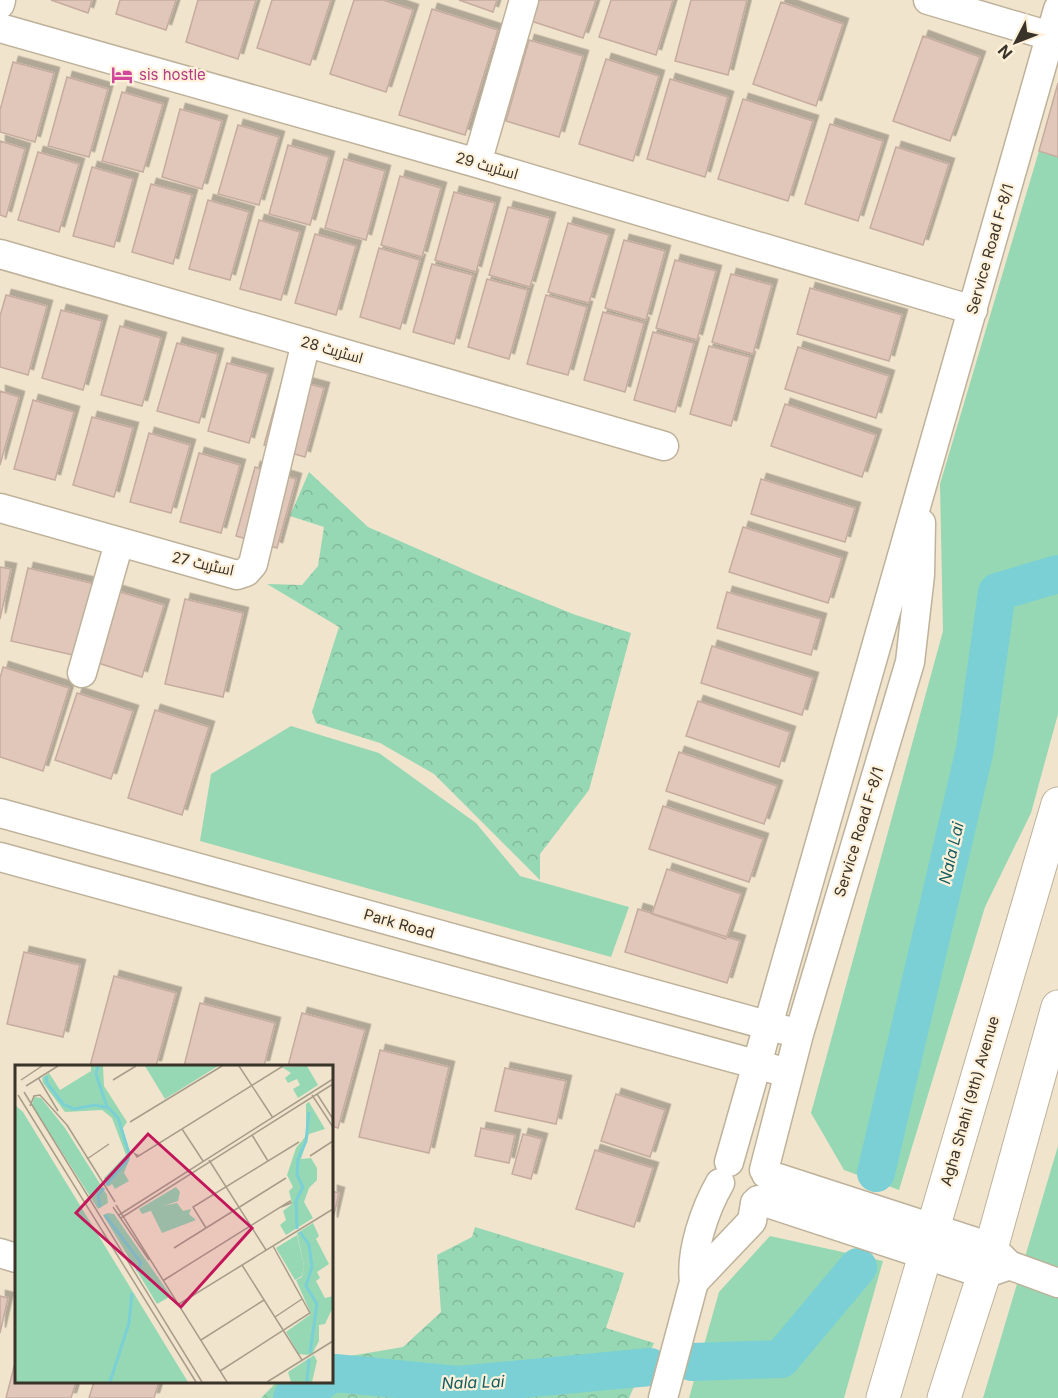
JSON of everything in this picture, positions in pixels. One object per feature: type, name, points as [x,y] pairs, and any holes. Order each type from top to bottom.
[{"type":"main road","name":"Agha Shahi (9th) Avenue","points":[[884,1398],[1058,804]]},
{"type":"main road","points":[[944,1398],[995,1262],[1058,1007]]},
{"type":"street","points":[[477,163],[524,0]]},
{"type":"street","points":[[928,0],[1050,36]]},
{"type":"street","name":"Service Road F-8/1","points":[[663,1398],[693,1282],[692,1266],[710,1202],[725,1173],[758,1064],[1058,9]]},
{"type":"street","name":"اسٹریٹ 29","points":[[0,28],[477,163],[973,310]]},
{"type":"street","name":"اسٹریٹ 28","points":[[0,254],[664,446]]},
{"type":"street","name":"اسٹریٹ 27","points":[[0,508],[237,575],[246,572],[253,564],[306,342]]},
{"type":"street","name":"Service Road F-8/1","points":[[693,1282],[752,1221],[799,1034],[910,662],[920,574],[921,488]]},
{"type":"street","points":[[82,673],[120,543]]},
{"type":"street","name":"Park Road","points":[[0,813],[799,1034]]},
{"type":"street","points":[[0,857],[788,1073]]},
{"type":"street","points":[[748,1158],[760,1165],[761,1187],[748,1205],[735,1204],[724,1195],[725,1173],[736,1159],[748,1158]]},
{"type":"street","points":[[761,1187],[1058,1283]]},
{"type":"street","points":[[0,1253],[15,1258]]},
{"type":"green space","points":[[1039,151],[1058,157],[1058,714],[1031,813],[985,907],[899,1190],[844,1170],[811,1113],[943,631],[940,484]]},
{"type":"green space","points":[[309,472],[368,527],[573,614],[631,633],[589,790],[540,854],[540,880],[434,774],[380,743],[316,723],[312,712],[339,627],[267,584],[302,585],[318,566],[324,527],[290,516]]},
{"type":"green space","points":[[291,726],[379,753],[476,823],[520,876],[629,907],[611,957],[200,841],[211,774]]},
{"type":"green space","points":[[1058,1146],[1058,1398],[983,1398]]},
{"type":"green space","points":[[475,1227],[624,1273],[606,1328],[654,1343],[629,1398],[261,1398],[276,1383],[333,1383],[333,1359],[403,1347],[441,1312],[437,1255],[472,1237]]},
{"type":"green space","points":[[770,1236],[883,1261],[844,1398],[689,1398],[719,1292]]},
{"type":"building","points":[[51,0],[92,0],[88,13]]},
{"type":"building","points":[[120,0],[176,0],[166,30],[116,14]]},
{"type":"building","points":[[198,0],[256,0],[238,59],[186,42]]},
{"type":"building","points":[[272,0],[331,0],[310,65],[257,48]]},
{"type":"building","points":[[354,0],[383,0],[413,10],[386,92],[330,74]]},
{"type":"building","points":[[459,0],[497,0],[493,12]]},
{"type":"building","points":[[535,0],[596,0],[583,38],[528,20]]},
{"type":"building","points":[[611,0],[673,0],[656,55],[599,37]]},
{"type":"building","points":[[691,0],[747,0],[728,75],[675,61]]},
{"type":"building","points":[[781,2],[843,24],[816,106],[753,84]]},
{"type":"building","points":[[432,9],[498,30],[465,135],[399,115]]},
{"type":"building","points":[[923,36],[980,57],[950,141],[893,121]]},
{"type":"building","points":[[529,40],[583,56],[559,137],[506,121]]},
{"type":"building","points":[[606,59],[659,76],[633,161],[579,144]]},
{"type":"building","points":[[13,62],[54,73],[35,142],[0,132],[0,110]]},
{"type":"building","points":[[67,77],[108,89],[89,157],[48,146]]},
{"type":"building","points":[[670,79],[728,97],[705,177],[647,159]]},
{"type":"building","points":[[1058,83],[1058,157],[1039,151]]},
{"type":"building","points":[[122,92],[163,104],[143,172],[102,161]]},
{"type":"building","points":[[743,99],[813,121],[788,201],[718,179]]},
{"type":"building","points":[[180,109],[222,121],[202,189],[162,177]]},
{"type":"building","points":[[830,124],[883,141],[858,221],[805,204]]},
{"type":"building","points":[[238,125],[279,137],[259,205],[218,194]]},
{"type":"building","points":[[0,141],[25,149],[6,217],[0,215]]},
{"type":"building","points":[[288,145],[329,157],[310,225],[269,214]]},
{"type":"building","points":[[896,147],[949,164],[923,245],[870,228]]},
{"type":"building","points":[[38,152],[79,164],[59,232],[18,220]]},
{"type":"building","points":[[344,159],[385,171],[366,240],[325,228]]},
{"type":"building","points":[[92,167],[133,179],[114,247],[73,236]]},
{"type":"building","points":[[400,176],[441,188],[422,257],[381,245]]},
{"type":"building","points":[[151,184],[192,195],[173,264],[132,252]]},
{"type":"building","points":[[454,192],[495,203],[476,272],[435,260]]},
{"type":"building","points":[[208,200],[249,212],[230,280],[189,269]]},
{"type":"building","points":[[508,207],[550,218],[530,287],[489,275]]},
{"type":"building","points":[[259,220],[300,232],[281,300],[240,289]]},
{"type":"building","points":[[568,223],[609,235],[589,303],[548,292]]},
{"type":"building","points":[[315,234],[356,246],[336,315],[295,303]]},
{"type":"building","points":[[624,240],[665,251],[646,320],[605,308]]},
{"type":"building","points":[[379,248],[420,260],[400,329],[360,317]]},
{"type":"building","points":[[675,260],[716,271],[697,340],[656,328]]},
{"type":"building","points":[[432,264],[473,275],[454,344],[413,332]]},
{"type":"building","points":[[731,274],[772,285],[753,354],[712,342]]},
{"type":"building","points":[[487,279],[528,290],[509,359],[468,347]]},
{"type":"building","points":[[810,288],[902,315],[889,361],[797,334]]},
{"type":"building","points":[[6,295],[47,306],[28,375],[0,367],[0,316]]},
{"type":"building","points":[[546,295],[587,307],[568,375],[527,364]]},
{"type":"building","points":[[61,310],[102,321],[83,390],[42,378]]},
{"type":"building","points":[[603,312],[644,323],[625,392],[584,380]]},
{"type":"building","points":[[120,326],[161,338],[142,406],[101,395]]},
{"type":"building","points":[[653,332],[694,343],[675,412],[634,400]]},
{"type":"building","points":[[177,343],[218,354],[199,423],[157,411]]},
{"type":"building","points":[[709,346],[750,357],[731,426],[690,414]]},
{"type":"building","points":[[798,347],[889,376],[876,418],[785,389]]},
{"type":"building","points":[[227,363],[268,374],[249,443],[208,431]]},
{"type":"building","points":[[283,377],[324,388],[305,457],[264,445]]},
{"type":"building","points":[[0,391],[19,397],[0,465]]},
{"type":"building","points":[[33,400],[74,412],[55,480],[14,469]]},
{"type":"building","points":[[785,404],[876,435],[862,477],[771,446]]},
{"type":"building","points":[[92,417],[133,428],[114,497],[73,485]]},
{"type":"building","points":[[149,433],[190,445],[171,513],[130,502]]},
{"type":"building","points":[[199,453],[240,465],[221,533],[180,522]]},
{"type":"building","points":[[255,467],[296,479],[277,548],[236,536]]},
{"type":"building","points":[[761,479],[855,508],[845,542],[751,514]]},
{"type":"building","points":[[743,527],[842,558],[828,603],[729,572]]},
{"type":"building","points":[[0,567],[11,569],[0,619]]},
{"type":"building","points":[[28,568],[99,585],[82,657],[11,641]]},
{"type":"building","points":[[117,591],[164,605],[142,677],[95,662]]},
{"type":"building","points":[[727,592],[821,619],[811,655],[717,628]]},
{"type":"building","points":[[185,599],[243,613],[223,697],[165,684]]},
{"type":"building","points":[[712,646],[813,678],[802,715],[701,683]]},
{"type":"building","points":[[3,667],[69,688],[43,771],[0,757],[0,678]]},
{"type":"building","points":[[77,693],[133,711],[111,779],[55,760]]},
{"type":"building","points":[[698,701],[790,732],[779,767],[686,736]]},
{"type":"building","points":[[155,710],[209,727],[182,815],[128,798]]},
{"type":"building","points":[[679,752],[777,786],[764,824],[666,791]]},
{"type":"building","points":[[663,806],[763,839],[749,882],[649,849]]},
{"type":"building","points":[[667,869],[741,894],[726,939],[652,914]]},
{"type":"building","points":[[638,909],[740,941],[727,983],[625,952]]},
{"type":"building","points":[[24,952],[80,965],[63,1037],[7,1024]]},
{"type":"building","points":[[114,976],[176,993],[156,1065],[90,1065]]},
{"type":"building","points":[[200,1003],[275,1023],[264,1065],[184,1065]]},
{"type":"building","points":[[302,1013],[365,1030],[338,1128],[333,1126],[333,1065],[288,1065]]},
{"type":"building","points":[[380,1050],[449,1067],[429,1153],[359,1137]]},
{"type":"building","points":[[505,1068],[566,1081],[556,1124],[495,1111]]},
{"type":"building","points":[[616,1094],[665,1110],[650,1157],[601,1141]]},
{"type":"building","points":[[481,1128],[515,1135],[509,1163],[475,1156]]},
{"type":"building","points":[[523,1134],[542,1139],[531,1179],[512,1174]]},
{"type":"building","points":[[595,1150],[653,1168],[634,1227],[576,1209]]},
{"type":"building","points":[[333,1191],[339,1193],[333,1219]]},
{"type":"building","points":[[0,1296],[8,1298],[0,1333]]},
{"type":"building","points":[[15,1363],[15,1383],[76,1383],[71,1398],[6,1398]]},
{"type":"building","points":[[94,1383],[159,1383],[154,1398],[89,1398]]},
{"type":"waterway","name":"Nala Lai","points":[[876,1173],[975,749],[997,592],[1058,574]]},
{"type":"waterway","name":"Nala Lai","points":[[692,1362],[781,1359],[858,1267]]},
{"type":"waterway","name":"Nala Lai","points":[[333,1374],[458,1385],[650,1367]]},
{"type":"waterway","name":"Nala Lai","points":[[292,1398],[318,1383]]},
{"type":"place","name":"sis hostle","points":[[122,75]]}]
